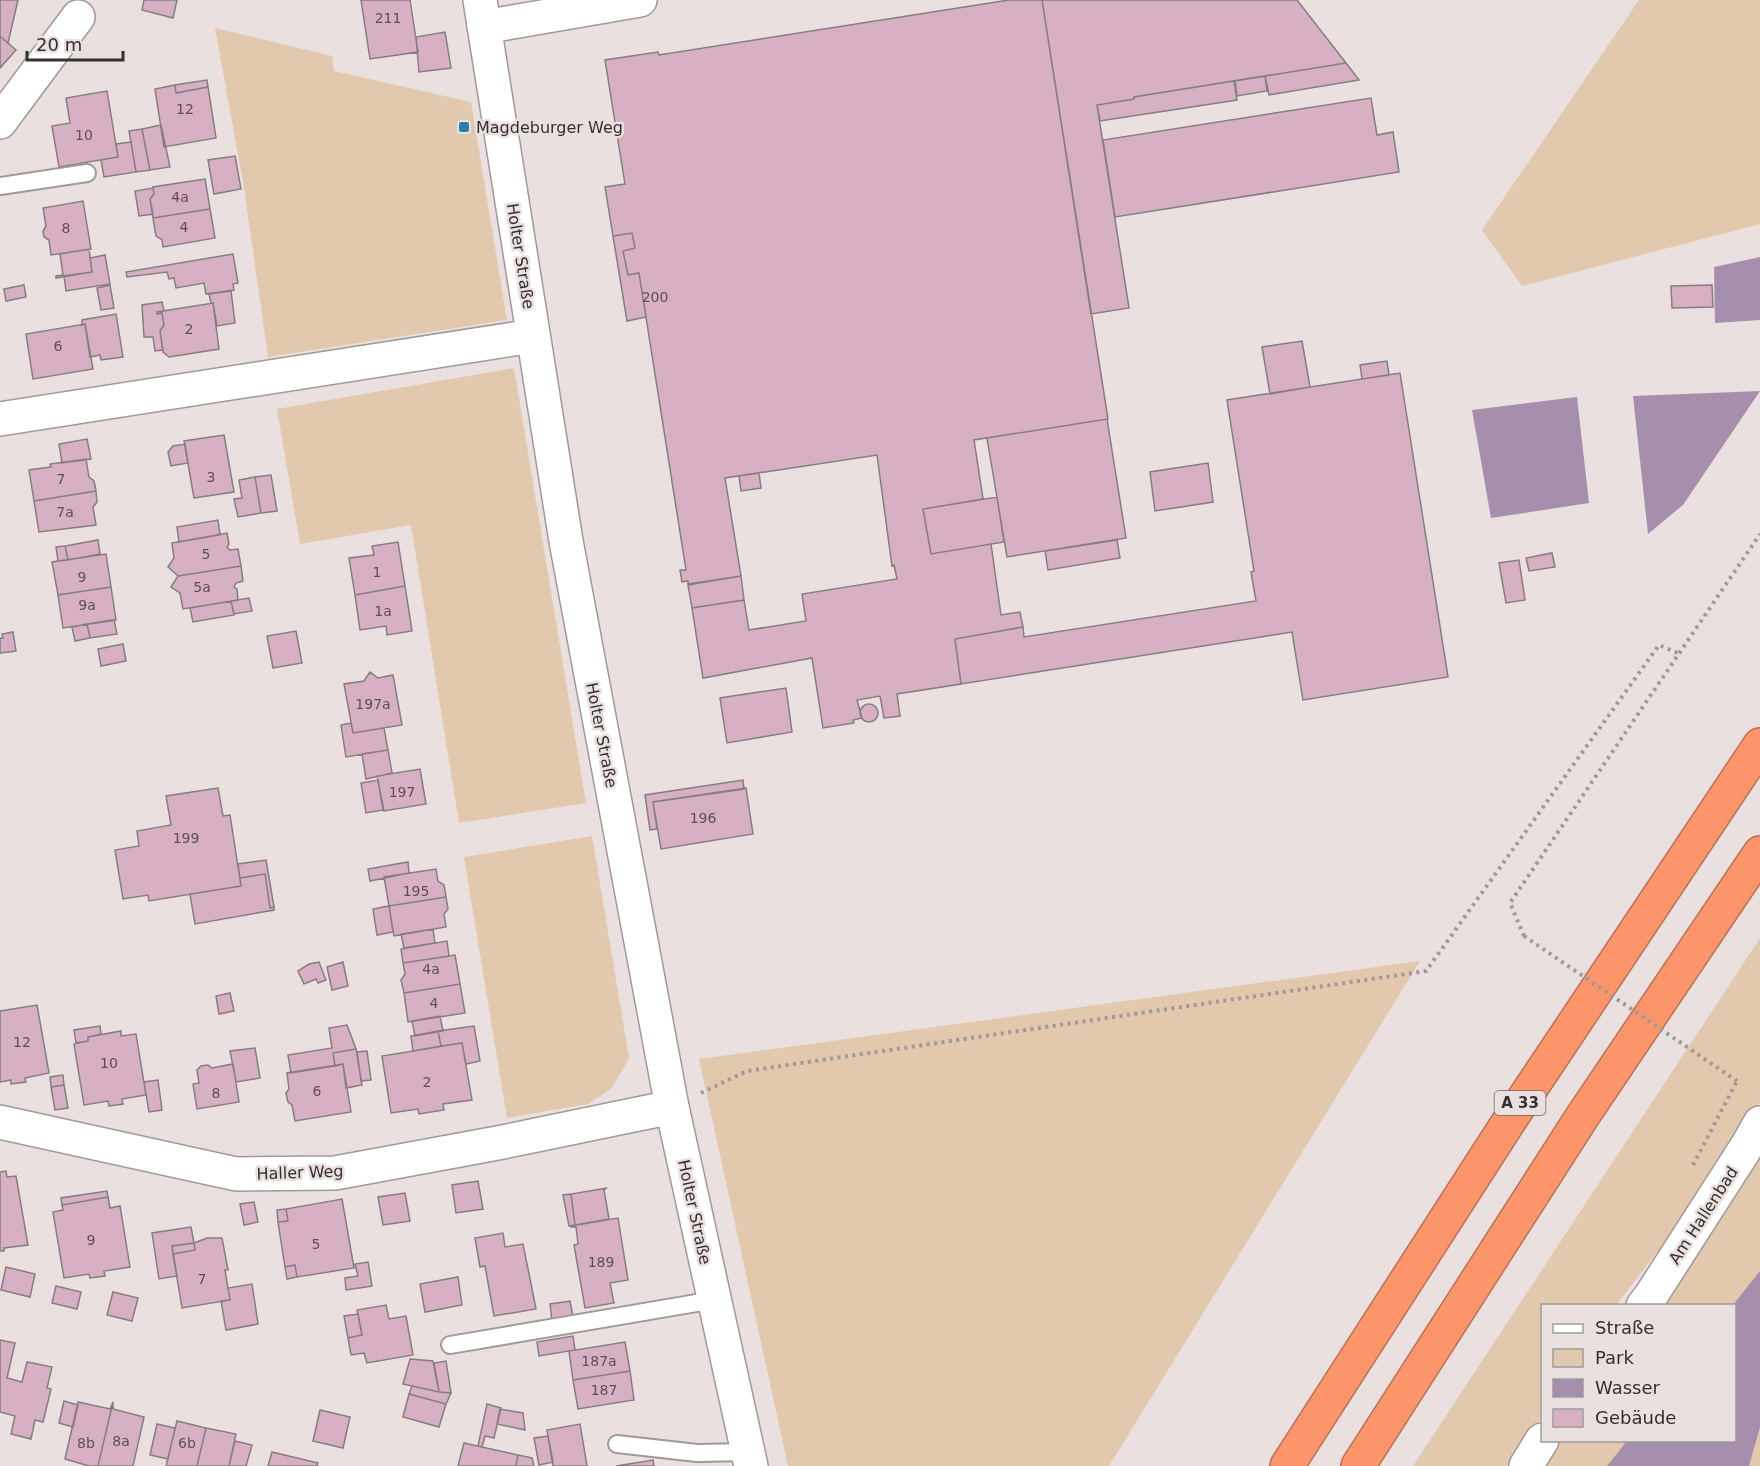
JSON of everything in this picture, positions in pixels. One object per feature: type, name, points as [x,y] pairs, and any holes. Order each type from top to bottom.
[{"type":"highway","name":"A 33","points":[[1287,1466],[1513,1115],[1760,745]]},
{"type":"highway","points":[[1358,1466],[1576,1127],[1760,853]]},
{"type":"street","points":[[482,14],[640,0]]},
{"type":"street","name":"Holter Straße","points":[[482,14],[566,542],[684,1102],[714,1300],[749,1459]]},
{"type":"street","points":[[0,122],[78,17]]},
{"type":"street","points":[[0,417],[533,336]]},
{"type":"street","name":"Haller Weg","points":[[0,1122],[236,1174],[336,1173],[503,1142],[684,1102]]},
{"type":"street","name":"Am Hallenbad","points":[[1643,1304],[1728,1176],[1760,1123]]},
{"type":"street","points":[[1526,1466],[1541,1442]]},
{"type":"lane","points":[[0,186],[87,173]]},
{"type":"lane","points":[[450,1346],[714,1300]]},
{"type":"lane","points":[[617,1444],[749,1459]]},
{"type":"path","points":[[1737,1081],[1524,936],[1510,903],[1760,534]]},
{"type":"path","points":[[684,1102],[747,1071],[1426,971],[1659,645],[1680,654]]},
{"type":"green space","points":[[1639,0],[1760,0],[1760,224],[1522,286],[1482,230]]},
{"type":"green space","points":[[215,28],[332,56],[334,71],[471,102],[507,320],[268,357],[244,188]]},
{"type":"green space","points":[[514,368],[586,803],[459,823],[411,525],[300,544],[277,409]]},
{"type":"green space","points":[[592,836],[629,1058],[612,1088],[588,1104],[507,1118],[464,857]]},
{"type":"green space","points":[[1760,938],[1760,1102],[1737,1144],[1681,1222],[1617,1304],[1541,1304],[1541,1419],[1510,1466],[1413,1466]]},
{"type":"green space","points":[[1420,961],[1109,1466],[788,1466],[699,1059]]},
{"type":"green space","points":[[1760,1144],[1760,1466],[1541,1466],[1555,1442],[1736,1442],[1736,1304],[1658,1304]]},
{"type":"water","points":[[1760,257],[1760,320],[1715,323],[1714,267]]},
{"type":"water","points":[[1760,391],[1683,505],[1648,534],[1633,396]]},
{"type":"water","points":[[1577,397],[1589,503],[1491,518],[1472,410]]},
{"type":"water","points":[[1760,1271],[1760,1427],[1749,1466],[1607,1466],[1626,1442],[1736,1442],[1736,1304],[1734,1304]]},
{"type":"building","points":[[0,0],[18,0],[8,43],[0,36]]},
{"type":"building","points":[[144,0],[177,0],[173,18],[142,10]]},
{"type":"building","points":[[361,0],[410,0],[418,52],[370,59]]},
{"type":"building","points":[[1009,0],[1042,0],[1108,419],[974,440],[983,499],[923,509],[931,554],[991,544],[1001,615],[1020,612],[1023,627],[955,639],[961,684],[897,694],[900,716],[884,718],[880,696],[857,700],[862,718],[853,720],[854,723],[823,728],[812,658],[703,678],[692,608],[744,600],[749,630],[806,621],[802,594],[897,579],[894,565],[892,566],[877,455],[725,478],[741,576],[688,584],[688,581],[682,582],[680,570],[686,570],[639,273],[628,275],[623,251],[635,248],[632,233],[613,236],[605,187],[625,184],[605,60],[658,52],[659,55]]},
{"type":"building","points":[[1042,0],[1297,0],[1346,63],[1097,105],[1129,308],[1091,314]]},
{"type":"building","points":[[445,32],[451,68],[419,72],[416,37]]},
{"type":"building","points":[[0,36],[16,50],[0,68]]},
{"type":"building","points":[[1346,63],[1359,80],[1269,95],[1265,76]]},
{"type":"building","points":[[1265,76],[1267,91],[1237,96],[1235,81]]},
{"type":"building","points":[[207,80],[208,87],[176,93],[175,85]]},
{"type":"building","points":[[1234,81],[1237,100],[1100,121],[1097,105]]},
{"type":"building","points":[[175,85],[176,93],[208,87],[216,138],[164,147],[155,89]]},
{"type":"building","points":[[107,91],[118,157],[59,167],[52,126],[70,123],[66,98]]},
{"type":"building","points":[[1371,98],[1377,135],[1393,132],[1399,172],[1115,217],[1103,140]]},
{"type":"building","points":[[161,125],[170,167],[150,170],[142,129]]},
{"type":"building","points":[[142,129],[150,170],[136,172],[129,131]]},
{"type":"building","points":[[131,142],[136,172],[104,177],[101,160],[118,157],[116,144]]},
{"type":"building","points":[[235,156],[241,189],[214,194],[208,160]]},
{"type":"building","points":[[205,179],[210,209],[153,218],[150,199],[154,194],[153,187]]},
{"type":"building","points":[[153,188],[154,194],[150,199],[153,214],[139,216],[135,191]]},
{"type":"building","points":[[83,201],[91,249],[51,255],[49,240],[44,237],[43,231],[46,226],[43,208]]},
{"type":"building","points":[[210,209],[215,238],[163,247],[162,240],[156,236],[153,218]]},
{"type":"building","points":[[632,233],[635,248],[623,251],[628,275],[639,273],[646,317],[627,321],[613,236]]},
{"type":"building","points":[[89,249],[92,272],[56,278],[56,276],[63,275],[60,254]]},
{"type":"building","points":[[233,254],[238,283],[233,284],[234,290],[206,294],[204,283],[176,288],[174,278],[169,279],[167,272],[127,277],[126,272]]},
{"type":"building","points":[[105,255],[110,284],[66,291],[64,276],[92,272],[90,258]]},
{"type":"building","points":[[24,285],[26,297],[6,301],[4,289]]},
{"type":"building","points":[[110,285],[114,308],[101,310],[97,288]]},
{"type":"building","points":[[1712,285],[1713,307],[1672,308],[1671,286]]},
{"type":"building","points":[[231,291],[235,323],[217,326],[209,294]]},
{"type":"building","points":[[162,302],[164,311],[157,312],[157,314],[162,313],[164,325],[160,331],[163,350],[155,351],[153,337],[144,337],[142,305]]},
{"type":"building","points":[[213,303],[219,349],[169,357],[163,352],[160,331],[164,325],[162,313],[157,314],[157,312]]},
{"type":"building","points":[[116,314],[123,357],[101,360],[100,355],[90,357],[85,324],[82,325],[82,320]]},
{"type":"building","points":[[85,324],[93,369],[33,379],[26,334]]},
{"type":"building","points":[[1302,341],[1310,387],[1270,394],[1262,347]]},
{"type":"building","points":[[1387,361],[1389,375],[1362,379],[1360,365]]},
{"type":"building","points":[[1400,373],[1448,677],[1303,700],[1292,632],[961,684],[955,639],[1023,627],[1024,637],[1256,601],[1251,572],[1254,571],[1227,400]]},
{"type":"building","points":[[1107,419],[1126,538],[1007,557],[987,438]]},
{"type":"building","points":[[224,435],[234,492],[194,498],[184,441]]},
{"type":"building","points":[[87,439],[91,459],[62,463],[59,444]]},
{"type":"building","points":[[185,444],[188,463],[171,466],[168,452],[173,446]]},
{"type":"building","points":[[86,459],[89,477],[94,481],[96,491],[34,501],[29,470],[51,467],[50,464]]},
{"type":"building","points":[[1208,463],[1213,502],[1155,511],[1150,472]]},
{"type":"building","points":[[759,473],[761,488],[741,491],[739,476]]},
{"type":"building","points":[[271,475],[277,511],[261,513],[255,477]]},
{"type":"building","points":[[255,477],[261,513],[238,517],[234,499],[242,498],[239,480]]},
{"type":"building","points":[[96,491],[97,502],[93,507],[96,525],[39,532],[34,501]]},
{"type":"building","points":[[997,497],[1004,542],[931,554],[923,509]]},
{"type":"building","points":[[218,520],[220,535],[179,542],[177,527]]},
{"type":"building","points":[[227,533],[229,544],[227,547],[230,550],[238,549],[241,566],[178,576],[168,567],[174,558],[172,543]]},
{"type":"building","points":[[98,540],[100,554],[68,560],[65,546]]},
{"type":"building","points":[[1117,540],[1120,558],[1048,570],[1045,551]]},
{"type":"building","points":[[398,542],[405,586],[355,595],[349,558],[374,555],[372,546]]},
{"type":"building","points":[[65,546],[68,560],[58,561],[56,547]]},
{"type":"building","points":[[1552,553],[1555,567],[1529,571],[1526,558]]},
{"type":"building","points":[[106,554],[111,587],[58,595],[52,562]]},
{"type":"building","points":[[1519,560],[1525,600],[1506,603],[1499,563]]},
{"type":"building","points":[[241,566],[243,581],[236,583],[234,587],[237,589],[238,600],[183,609],[180,593],[171,587],[178,576]]},
{"type":"building","points":[[741,576],[744,600],[692,608],[688,585]]},
{"type":"building","points":[[405,586],[412,631],[387,635],[386,626],[360,630],[355,595]]},
{"type":"building","points":[[111,587],[116,620],[63,628],[58,595]]},
{"type":"building","points":[[249,598],[252,611],[234,614],[231,601]]},
{"type":"building","points":[[231,601],[234,615],[193,622],[190,608]]},
{"type":"building","points":[[114,620],[117,634],[90,638],[87,624]]},
{"type":"building","points":[[87,624],[90,638],[75,641],[72,627]]},
{"type":"building","points":[[296,631],[302,663],[273,668],[267,636]]},
{"type":"building","points":[[13,632],[16,651],[0,653],[2,634]]},
{"type":"building","points":[[123,644],[126,661],[101,666],[98,649]]},
{"type":"building","points":[[370,672],[378,678],[393,675],[402,725],[353,733],[344,684],[364,681]]},
{"type":"building","points":[[786,688],[792,732],[727,743],[720,698]]},
{"type":"building","points":[[869,704],[875,707],[878,713],[875,719],[869,722],[863,719],[860,713],[863,707]]},
{"type":"building","points":[[351,723],[353,733],[384,728],[388,750],[346,757],[341,725]]},
{"type":"building","points":[[388,750],[392,773],[366,779],[362,754]]},
{"type":"building","points":[[420,769],[426,804],[384,811],[377,776]]},
{"type":"building","points":[[378,780],[383,810],[366,813],[361,783]]},
{"type":"building","points":[[743,780],[744,789],[653,802],[657,829],[650,830],[645,795]]},
{"type":"building","points":[[218,788],[223,816],[230,815],[241,886],[149,901],[148,895],[123,899],[115,850],[139,846],[137,831],[171,825],[166,796]]},
{"type":"building","points":[[746,788],[753,834],[661,849],[653,802]]},
{"type":"building","points":[[266,860],[274,907],[270,908],[265,874],[240,878],[238,864]]},
{"type":"building","points":[[408,862],[409,873],[370,881],[368,869]]},
{"type":"building","points":[[436,869],[438,881],[444,885],[446,897],[389,906],[384,877]]},
{"type":"building","points":[[265,874],[270,908],[274,907],[274,910],[195,924],[190,894],[241,886],[240,878]]},
{"type":"building","points":[[446,897],[448,909],[444,914],[446,927],[394,936],[389,906]]},
{"type":"building","points":[[389,906],[393,932],[377,935],[373,909]]},
{"type":"building","points":[[433,929],[435,943],[404,948],[401,934]]},
{"type":"building","points":[[447,941],[449,956],[403,963],[401,949]]},
{"type":"building","points":[[455,955],[460,984],[404,993],[401,980],[405,974],[403,963]]},
{"type":"building","points":[[319,962],[326,980],[318,983],[316,979],[304,984],[298,971],[309,964]]},
{"type":"building","points":[[343,962],[348,986],[332,990],[327,967]]},
{"type":"building","points":[[460,984],[465,1013],[408,1022],[404,993]]},
{"type":"building","points":[[230,993],[234,1011],[219,1014],[216,996]]},
{"type":"building","points":[[37,1005],[49,1073],[25,1078],[26,1082],[11,1084],[11,1080],[0,1082],[0,1011]]},
{"type":"building","points":[[440,1016],[443,1031],[415,1036],[412,1021]]},
{"type":"building","points":[[347,1025],[356,1049],[333,1053],[335,1066],[291,1073],[288,1055],[332,1048],[329,1028]]},
{"type":"building","points":[[100,1026],[101,1034],[88,1037],[88,1041],[76,1043],[74,1030]]},
{"type":"building","points":[[474,1026],[480,1061],[466,1064],[462,1043],[441,1046],[438,1031]]},
{"type":"building","points":[[121,1031],[121,1036],[136,1034],[146,1095],[122,1099],[123,1104],[109,1106],[108,1101],[84,1105],[74,1044],[88,1041],[88,1037]]},
{"type":"building","points":[[438,1031],[441,1046],[413,1051],[411,1036]]},
{"type":"building","points":[[462,1043],[472,1100],[443,1104],[444,1110],[419,1114],[418,1109],[391,1113],[382,1056]]},
{"type":"building","points":[[255,1048],[260,1078],[236,1082],[230,1051]]},
{"type":"building","points":[[356,1049],[362,1085],[346,1088],[343,1064],[335,1066],[333,1053]]},
{"type":"building","points":[[367,1051],[371,1080],[361,1081],[357,1052]]},
{"type":"building","points":[[233,1064],[239,1102],[197,1109],[193,1084],[199,1083],[197,1070],[201,1066],[208,1065],[212,1068]]},
{"type":"building","points":[[343,1064],[351,1112],[295,1121],[292,1105],[288,1102],[286,1093],[289,1089],[287,1073]]},
{"type":"building","points":[[63,1075],[64,1085],[51,1087],[50,1077]]},
{"type":"building","points":[[158,1080],[162,1110],[149,1112],[144,1082]]},
{"type":"building","points":[[64,1085],[68,1108],[55,1110],[51,1087]]},
{"type":"building","points":[[6,1171],[7,1177],[16,1176],[28,1245],[4,1248],[4,1251],[0,1251],[0,1172]]},
{"type":"building","points":[[478,1181],[483,1209],[456,1213],[452,1185]]},
{"type":"building","points":[[607,1188],[604,1190],[609,1219],[575,1225],[571,1194]]},
{"type":"building","points":[[107,1191],[108,1197],[62,1205],[61,1198]]},
{"type":"building","points":[[405,1193],[410,1221],[383,1225],[378,1197]]},
{"type":"building","points":[[571,1194],[575,1225],[569,1226],[563,1195]]},
{"type":"building","points":[[108,1197],[110,1208],[120,1206],[130,1267],[104,1271],[105,1276],[90,1278],[89,1274],[64,1278],[53,1212],[63,1210],[62,1205]]},
{"type":"building","points":[[342,1199],[354,1268],[297,1277],[295,1265],[285,1267],[278,1222],[288,1221],[286,1209]]},
{"type":"building","points":[[254,1202],[258,1222],[244,1225],[240,1204]]},
{"type":"building","points":[[286,1209],[288,1221],[278,1222],[277,1210]]},
{"type":"building","points":[[618,1218],[628,1280],[610,1283],[614,1303],[585,1308],[574,1245],[578,1244],[576,1227],[571,1226]]},
{"type":"building","points":[[191,1227],[194,1243],[172,1246],[177,1276],[159,1279],[152,1233]]},
{"type":"building","points":[[503,1233],[505,1247],[523,1244],[536,1309],[494,1316],[485,1266],[480,1267],[475,1238]]},
{"type":"building","points":[[207,1238],[222,1238],[228,1270],[225,1270],[230,1300],[182,1308],[173,1254],[195,1250],[194,1243]]},
{"type":"building","points":[[194,1243],[195,1250],[173,1254],[172,1246]]},
{"type":"building","points":[[368,1262],[372,1286],[346,1290],[345,1278],[358,1276],[355,1264]]},
{"type":"building","points":[[295,1265],[297,1277],[287,1279],[285,1267]]},
{"type":"building","points":[[6,1267],[35,1274],[30,1297],[1,1290]]},
{"type":"building","points":[[458,1277],[462,1305],[425,1312],[420,1284]]},
{"type":"building","points":[[252,1284],[258,1324],[226,1330],[221,1301],[230,1300],[228,1288]]},
{"type":"building","points":[[56,1286],[81,1292],[77,1309],[52,1303]]},
{"type":"building","points":[[113,1292],[138,1298],[132,1321],[107,1315]]},
{"type":"building","points":[[570,1301],[573,1317],[552,1321],[550,1304]]},
{"type":"building","points":[[386,1305],[389,1319],[406,1316],[413,1355],[367,1363],[364,1353],[351,1355],[348,1338],[362,1335],[357,1310]]},
{"type":"building","points":[[358,1314],[362,1335],[348,1338],[344,1316]]},
{"type":"building","points":[[573,1336],[575,1350],[539,1356],[537,1342]]},
{"type":"building","points":[[0,1340],[15,1343],[7,1378],[22,1382],[27,1362],[52,1367],[47,1388],[51,1389],[43,1422],[35,1420],[31,1439],[11,1434],[15,1416],[0,1412]]},
{"type":"building","points":[[625,1342],[630,1371],[573,1380],[569,1351]]},
{"type":"building","points":[[410,1359],[433,1361],[439,1392],[403,1384]]},
{"type":"building","points":[[446,1361],[451,1393],[439,1392],[434,1363]]},
{"type":"building","points":[[630,1371],[634,1400],[578,1409],[573,1380]]},
{"type":"building","points":[[412,1386],[451,1393],[446,1404],[409,1394]]},
{"type":"building","points":[[409,1394],[446,1404],[439,1427],[403,1417]]},
{"type":"building","points":[[64,1401],[78,1405],[73,1427],[59,1423]]},
{"type":"building","points":[[78,1402],[110,1409],[113,1402],[98,1466],[89,1466],[65,1459]]},
{"type":"building","points":[[113,1402],[113,1409],[144,1417],[133,1466],[98,1466]]},
{"type":"building","points":[[487,1404],[501,1408],[494,1438],[485,1436],[482,1447],[478,1446]]},
{"type":"building","points":[[500,1409],[523,1413],[525,1430],[497,1424]]},
{"type":"building","points":[[320,1410],[350,1417],[343,1448],[313,1441]]},
{"type":"building","points":[[177,1421],[206,1428],[197,1466],[166,1466]]},
{"type":"building","points":[[157,1424],[175,1428],[168,1459],[150,1455]]},
{"type":"building","points":[[580,1424],[587,1466],[553,1466],[547,1430]]},
{"type":"building","points":[[206,1428],[236,1434],[229,1466],[197,1466]]},
{"type":"building","points":[[548,1436],[553,1462],[539,1465],[534,1438]]},
{"type":"building","points":[[235,1441],[252,1445],[246,1466],[229,1466]]},
{"type":"building","points":[[464,1443],[518,1455],[516,1466],[458,1466]]},
{"type":"building","points":[[272,1452],[318,1463],[317,1466],[268,1466]]},
{"type":"building","points":[[518,1455],[532,1458],[534,1466],[516,1466]]},
{"type":"building","points":[[653,1460],[654,1466],[616,1466]]},
{"type":"place","name":"Magdeburger Weg","points":[[464,127]]}]
